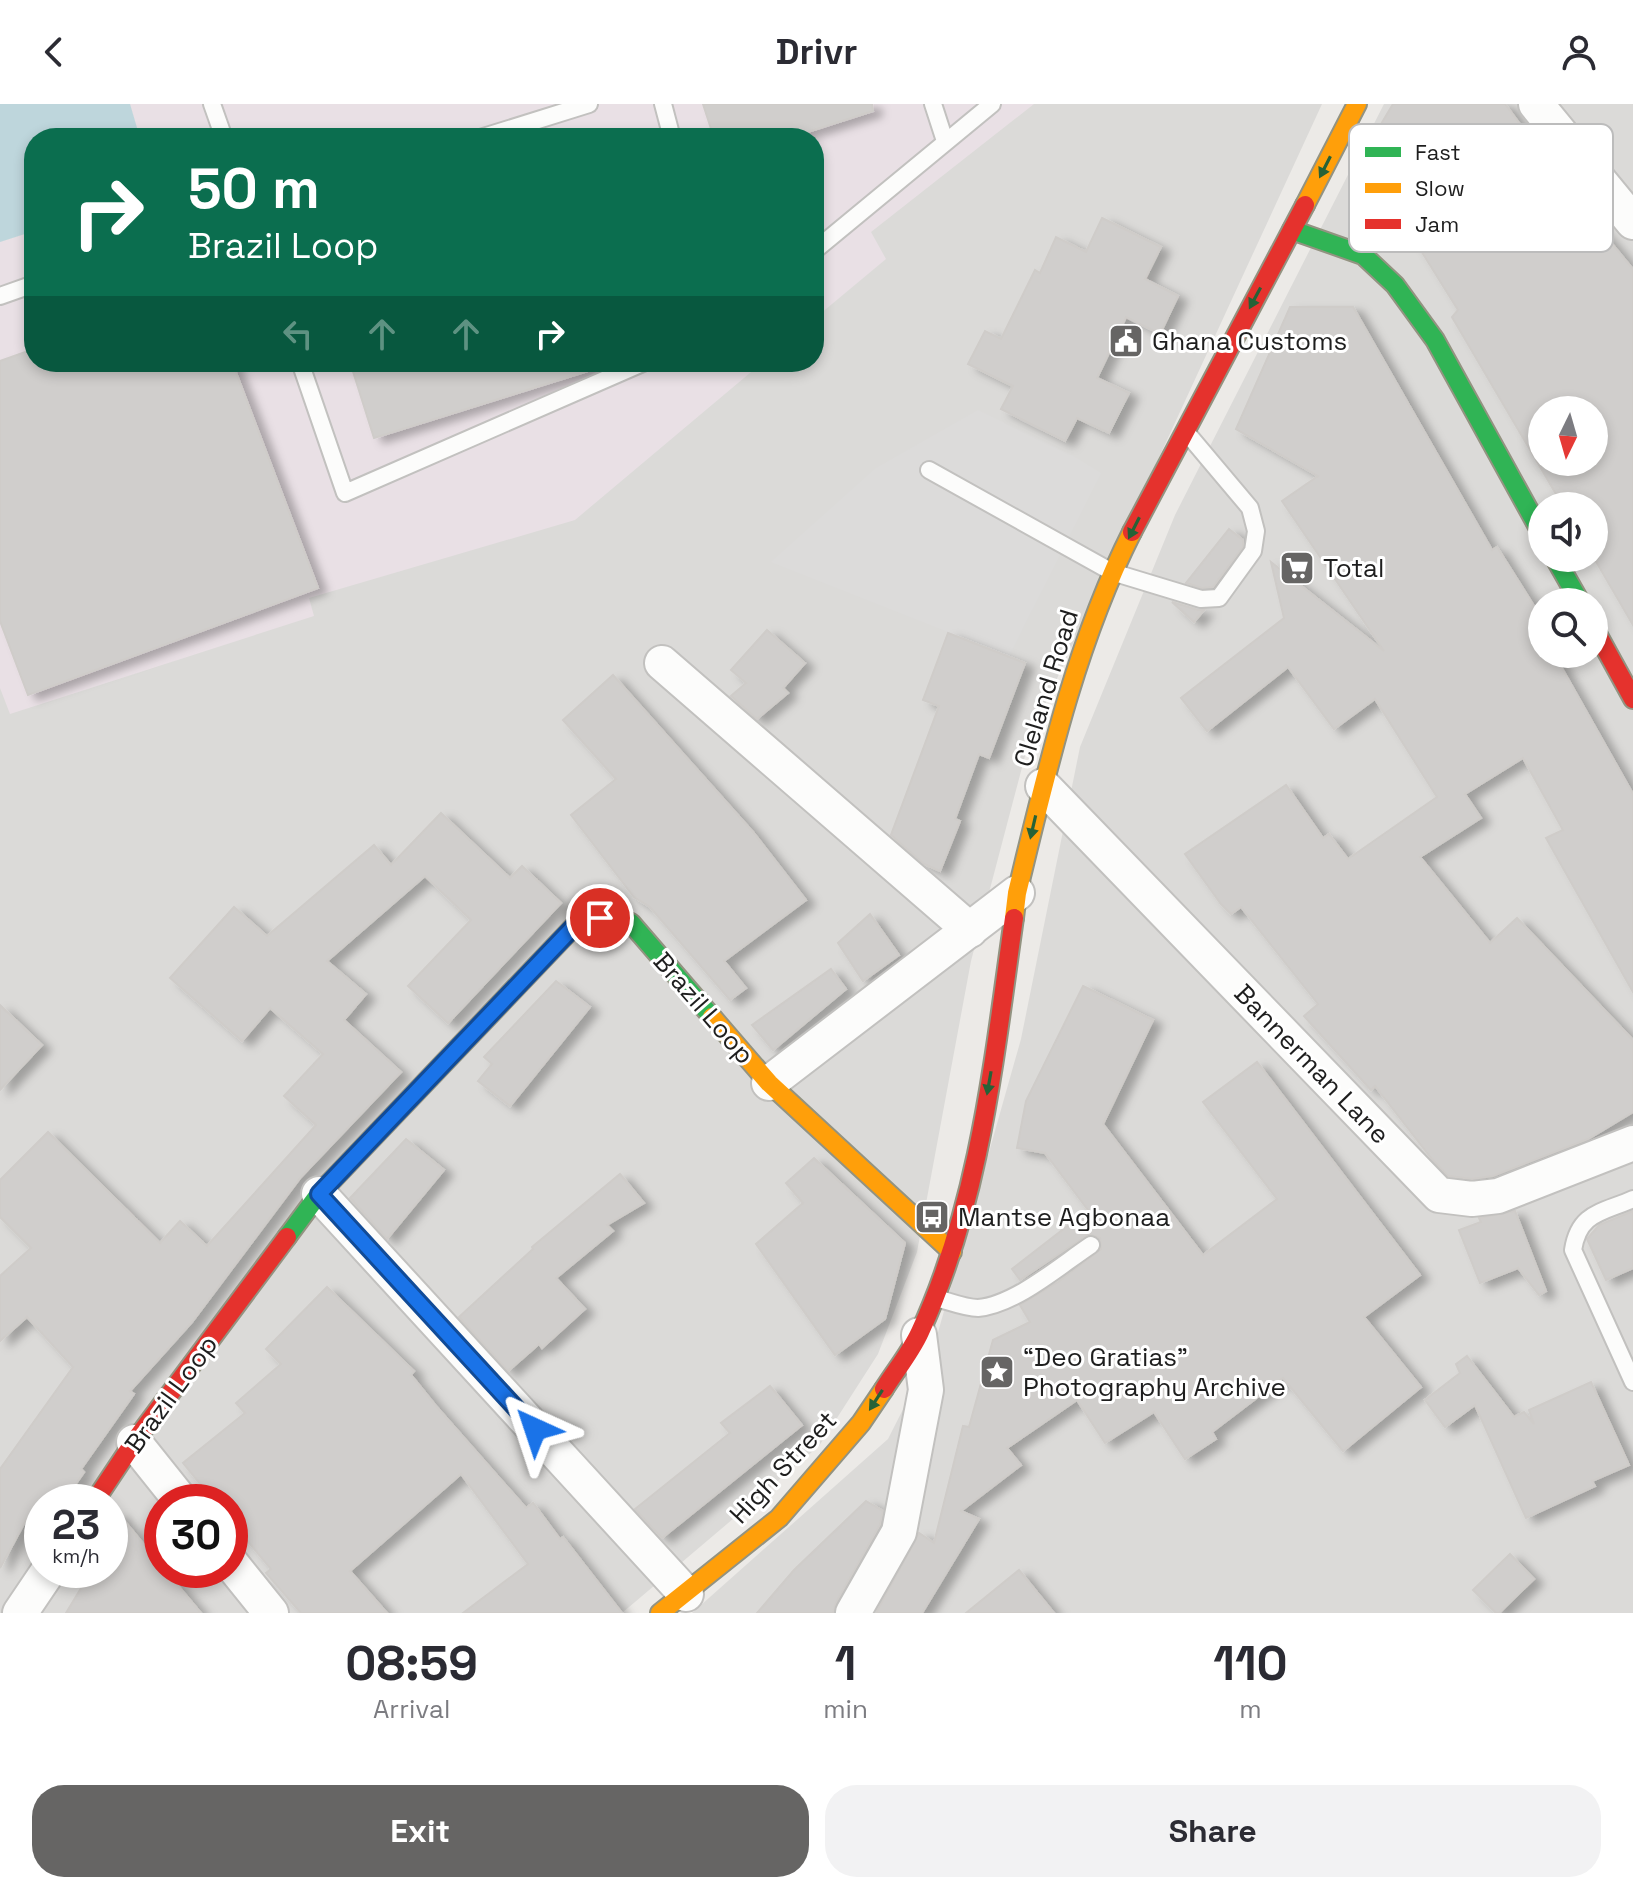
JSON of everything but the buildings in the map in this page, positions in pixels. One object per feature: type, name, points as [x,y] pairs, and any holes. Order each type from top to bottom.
[{"type":"street","name":"Cleland Road","points":[[919,1335],[952,1252],[972,1181],[999,1024],[1017,893],[1053,743],[1098,607],[1112,572],[1184,430],[1357,104]]},
{"type":"street","points":[[1536,104],[1552,124]]},
{"type":"street","points":[[1613,198],[1633,222]]},
{"type":"street","points":[[1292,230],[1349,250]]},
{"type":"street","points":[[1354,252],[1363,255],[1395,285],[1435,340],[1528,509]]},
{"type":"street","points":[[1608,653],[1633,699]]},
{"type":"street","points":[[662,663],[970,930]]},
{"type":"street","name":"Bannerman Lane","points":[[1043,786],[1439,1195],[1472,1199],[1498,1196],[1633,1143]]},
{"type":"street","points":[[769,1083],[1017,893]]},
{"type":"street","name":"Brazil Loop","points":[[106,1484],[319,1194],[582,918],[619,917],[631,923],[769,1083],[952,1252]]},
{"type":"street","points":[[319,1194],[673,1604]]},
{"type":"street","points":[[853,1613],[899,1532],[926,1390],[919,1335]]},
{"type":"street","name":"High Street","points":[[673,1604],[779,1518],[861,1423],[919,1335]]},
{"type":"street","points":[[134,1442],[168,1484]]},
{"type":"street","points":[[248,1584],[271,1613]]},
{"type":"street","points":[[20,1613],[37,1588]]},
{"type":"lane","points":[[212,104],[220,128]]},
{"type":"lane","points":[[512,128],[589,104]]},
{"type":"lane","points":[[663,104],[669,128]]},
{"type":"lane","points":[[933,104],[945,141]]},
{"type":"lane","points":[[824,243],[992,104]]},
{"type":"lane","points":[[0,296],[24,288]]},
{"type":"lane","points":[[303,372],[345,493],[622,372]]},
{"type":"lane","points":[[929,470],[1112,572],[1201,599],[1219,598],[1253,551],[1256,531],[1250,508],[1184,430]]},
{"type":"lane","points":[[1633,1199],[1583,1221],[1576,1232],[1573,1250],[1633,1382]]},
{"type":"lane","points":[[934,1297],[975,1308],[994,1305],[1021,1292],[1091,1245]]},
{"type":"shaded area","points":[[130,104],[1322,104],[1030,737],[971,961],[917,1252],[878,1354],[819,1446],[622,1613],[0,1613],[0,242],[24,234],[24,372],[824,372],[824,128],[137,128]]},
{"type":"shaded area","points":[[130,104],[1034,104],[871,232],[886,259],[824,311],[824,128],[137,128]]},
{"type":"shaded area","points":[[1384,104],[1633,104],[1633,1613],[692,1613],[888,1439],[933,1350],[1021,1039],[1080,747],[1175,515],[1349,173],[1349,252],[1613,252],[1613,124],[1374,124]]},
{"type":"shaded area","points":[[24,234],[24,372],[751,372],[575,520],[309,598],[314,616],[10,714],[0,688],[0,242]]},
{"type":"shaded area","points":[[978,410],[1101,473],[1009,656],[771,562],[876,468]]},
{"type":"water","points":[[0,104],[130,104],[137,128],[24,128],[24,234],[0,242]]},
{"type":"traffic: fast","points":[[1292,230],[1349,250]]},
{"type":"traffic: fast","points":[[1354,252],[1363,255],[1395,285],[1435,340],[1528,509]]},
{"type":"traffic: fast","points":[[1563,572],[1572,588]]},
{"type":"traffic: fast","points":[[287,1237],[319,1194],[582,918],[619,917],[631,923],[712,1017]]},
{"type":"traffic: slow","points":[[1305,205],[1357,104]]},
{"type":"traffic: slow","points":[[1014,918],[1017,893],[1040,801],[1078,663],[1132,532]]},
{"type":"traffic: slow","points":[[712,1017],[769,1083],[952,1252]]},
{"type":"traffic: slow","points":[[660,1613],[779,1518],[861,1423],[884,1389]]},
{"type":"traffic: jam","points":[[1132,532],[1305,205]]},
{"type":"traffic: jam","points":[[1608,653],[1633,699]]},
{"type":"traffic: jam","points":[[884,1389],[920,1332],[957,1233],[982,1129],[1014,918]]},
{"type":"traffic: jam","points":[[106,1484],[287,1237]]},
{"type":"place","name":"Ghana Customs","points":[[1126,341]]},
{"type":"place","name":"Total","points":[[1297,568]]},
{"type":"place","name":"Mantse Agbonaa","points":[[932,1217]]},
{"type":"place","name":"“Deo Gratias” Photography Archive","points":[[997,1372]]},
{"type":"route","points":[[535,1429],[319,1194],[582,918],[600,918]]}]
